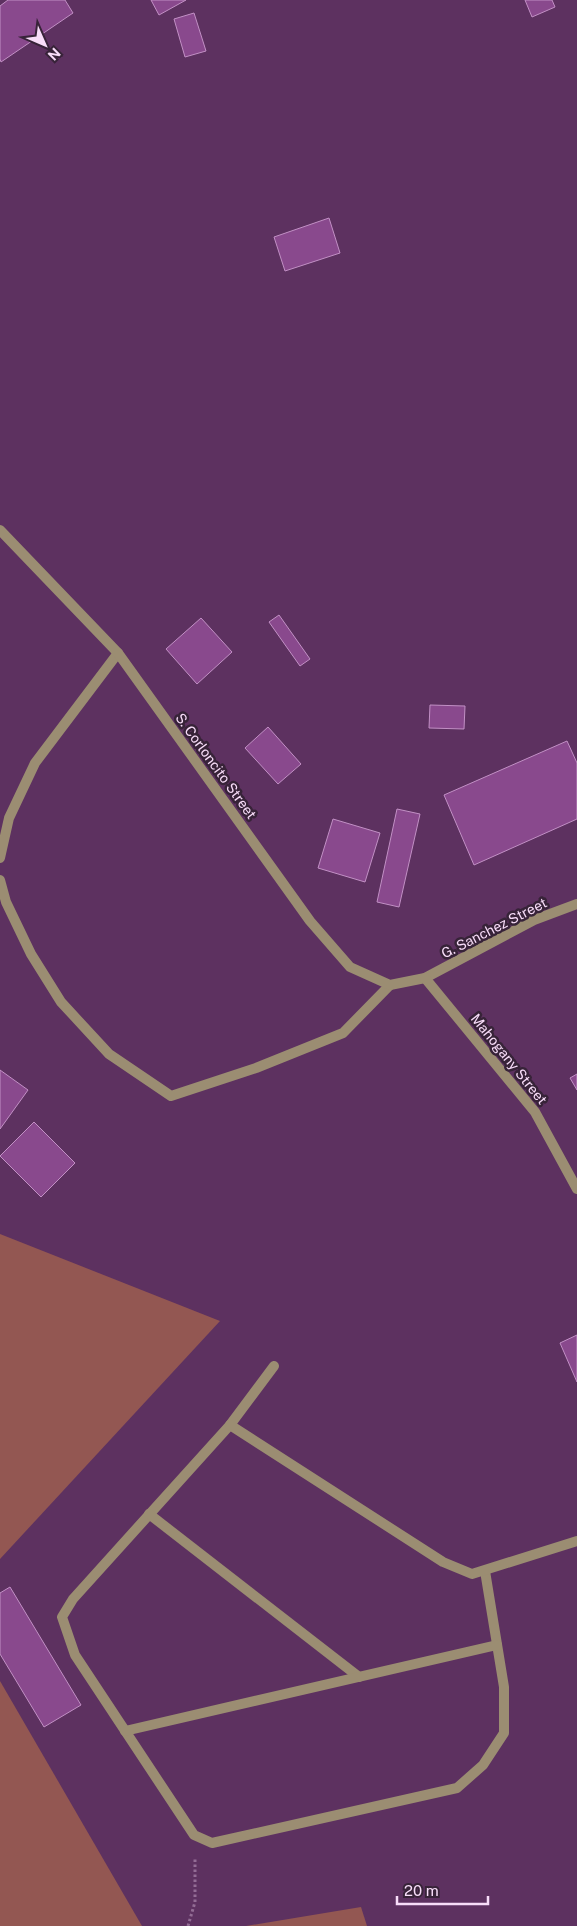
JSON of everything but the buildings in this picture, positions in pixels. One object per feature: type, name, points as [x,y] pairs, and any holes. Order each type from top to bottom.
[{"type":"street","name":"S. Corloncito Street","points":[[0,530],[118,653],[310,921],[350,967],[390,985]]},
{"type":"street","points":[[0,858],[9,818],[35,763],[118,653]]},
{"type":"street","points":[[0,880],[6,902],[31,954],[61,1002],[109,1054],[171,1096],[256,1068],[343,1033],[390,985],[425,978]]},
{"type":"street","name":"G. Sanchez Street","points":[[425,978],[534,920],[577,904]]},
{"type":"street","name":"Mahogany Street","points":[[425,978],[535,1112],[577,1189]]},
{"type":"street","points":[[274,1366],[230,1425],[73,1599],[62,1617],[76,1655],[194,1835],[212,1843],[456,1788],[482,1765],[504,1733],[504,1687],[485,1571]]},
{"type":"street","points":[[230,1425],[443,1562],[472,1574],[577,1541]]},
{"type":"street","points":[[149,1514],[359,1677]]},
{"type":"street","points":[[126,1731],[497,1645]]},
{"type":"path","points":[[188,1926],[195,1902],[194,1835]]},
{"type":"shaded area","points":[[0,1234],[220,1321],[0,1559]]},
{"type":"shaded area","points":[[0,1681],[142,1926],[0,1926]]},
{"type":"shaded area","points":[[361,1907],[367,1926],[246,1926]]}]
